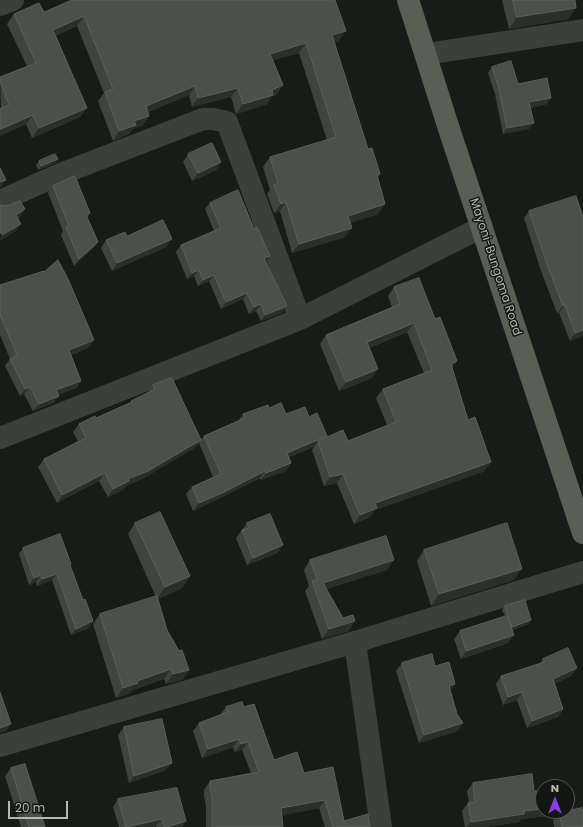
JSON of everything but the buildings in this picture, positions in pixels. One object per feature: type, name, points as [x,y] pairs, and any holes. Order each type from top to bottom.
[{"type":"main road","name":"Mayoni-Bungoma Road","points":[[408,0],[449,129],[583,533]]},
{"type":"street","points":[[0,5],[13,0]]},
{"type":"street","points":[[426,54],[583,30]]},
{"type":"street","points":[[0,201],[58,175],[203,119],[213,119],[226,122],[300,320]]},
{"type":"street","points":[[0,438],[300,320],[482,227]]},
{"type":"street","points":[[0,746],[355,642],[583,572]]},
{"type":"street","points":[[355,642],[381,827]]}]
